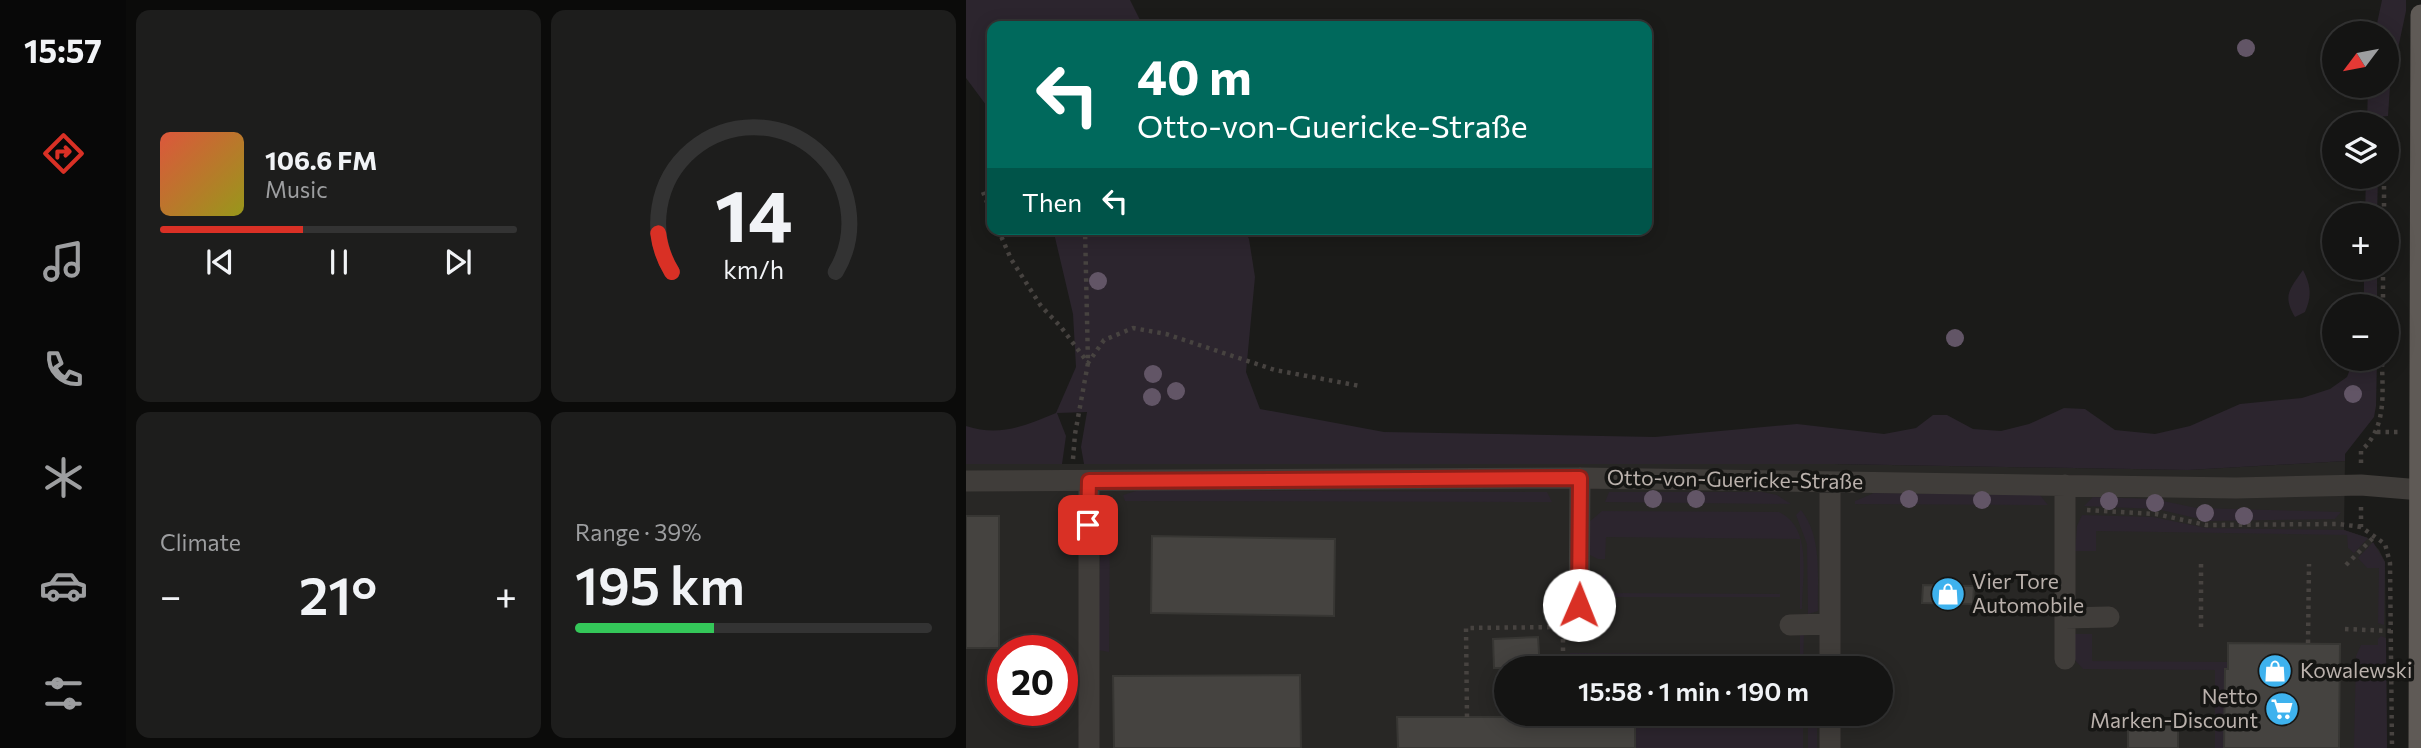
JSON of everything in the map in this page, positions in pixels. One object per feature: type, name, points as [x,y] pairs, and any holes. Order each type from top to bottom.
[{"type":"main road","points":[[2419,748],[2421,15]]},
{"type":"street","name":"Otto-von-Guericke-Straße","points":[[966,481],[1580,478],[2236,488],[2361,485],[2420,490]]},
{"type":"street","points":[[1571,625],[1580,478]]},
{"type":"street","points":[[1080,481],[1088,748]]},
{"type":"street","points":[[1830,482],[1830,656]]},
{"type":"street","points":[[2065,485],[2065,660]]},
{"type":"street","points":[[2065,618],[2109,617]]},
{"type":"street","points":[[1790,625],[1830,624]]},
{"type":"street","points":[[1830,726],[1830,748]]},
{"type":"path","points":[[983,192],[987,202]]},
{"type":"path","points":[[1001,235],[1011,259],[1041,306],[1088,363]]},
{"type":"path","points":[[1080,481],[1075,434],[1088,363],[1085,235]]},
{"type":"path","points":[[1088,363],[1104,340],[1133,328],[1166,334],[1275,370],[1360,386]]},
{"type":"path","points":[[2377,432],[2382,407],[2382,371]]},
{"type":"path","points":[[2065,510],[2156,514],[2206,525],[2339,524],[2361,527]]},
{"type":"path","points":[[2346,565],[2376,536]]},
{"type":"path","points":[[2385,544],[2390,563],[2392,748]]},
{"type":"path","points":[[2201,563],[2201,627]]},
{"type":"path","points":[[2308,643],[2309,564]]},
{"type":"path","points":[[1467,717],[1466,628],[1571,625],[1565,656]]},
{"type":"path","points":[[2345,629],[2391,631]]},
{"type":"shaded area","points":[[966,0],[1130,0],[1140,21],[987,21],[987,106],[966,78]]},
{"type":"shaded area","points":[[2382,0],[2406,0],[2399,44],[2399,21],[2378,21]]},
{"type":"shaded area","points":[[2368,98],[2389,98],[2388,112],[2367,112]]},
{"type":"shaded area","points":[[2366,189],[2378,189],[2377,203],[2365,203]]},
{"type":"shaded area","points":[[1054,235],[1247,235],[1255,277],[1246,372],[1260,409],[1384,432],[1655,437],[1797,424],[1884,434],[1916,428],[1933,415],[1947,415],[1973,429],[2001,431],[2029,424],[2064,408],[2085,409],[2115,430],[2155,434],[2190,426],[2240,404],[2302,398],[2330,389],[2347,377],[2349,371],[2377,371],[2374,417],[2345,454],[2345,461],[2188,470],[1835,464],[1084,464],[1081,447],[1087,412],[1057,413],[1066,436],[1062,464],[966,464],[966,426],[1001,430],[1023,426],[1056,413],[1076,367],[1073,314]]},
{"type":"shaded area","points":[[2303,270],[2310,296],[2305,312],[2295,317],[2288,297]]},
{"type":"shaded area","points":[[2364,280],[2377,280],[2377,294],[2364,294]]},
{"type":"shaded area","points":[[2345,461],[2344,530],[2368,538],[2385,562],[2387,748],[966,748],[966,464],[1835,464],[2188,470]]},
{"type":"shaded area","points":[[1139,490],[1547,492],[1552,502],[1125,501],[1123,495]]},
{"type":"shaded area","points":[[1609,492],[1762,492],[1777,495],[1791,504],[1605,502]]},
{"type":"shaded area","points":[[1874,493],[2040,495],[2048,505],[1855,504],[1855,501]]},
{"type":"shaded area","points":[[2093,497],[2153,499],[2197,508],[2341,512],[2335,519],[2208,521],[2157,509],[2084,506]]},
{"type":"shaded area","points":[[1104,510],[1107,510],[1110,519],[1109,652],[1098,650],[1101,519]]},
{"type":"shaded area","points":[[1801,510],[1813,533],[1817,558],[1818,611],[1808,614],[1807,544],[1796,515]]},
{"type":"shaded area","points":[[1602,511],[1779,512],[1790,519],[1797,529],[1801,541],[1804,568],[1802,609],[1800,539],[1606,537],[1605,559],[1598,559],[1590,555],[1588,523]]},
{"type":"shaded area","points":[[2082,515],[2153,517],[2206,528],[2344,530],[2368,538],[2354,553],[2348,548],[2347,535],[2096,531],[2096,551],[2075,551],[2077,526]]},
{"type":"shaded area","points":[[2373,542],[2385,562],[2384,625],[2378,623],[2379,568],[2367,568],[2358,558]]},
{"type":"shaded area","points":[[1605,574],[1605,593],[1780,594],[1780,597],[1605,597],[1605,617],[1592,608],[1589,594],[1591,583]]},
{"type":"shaded area","points":[[1800,631],[1804,631],[1803,656],[1570,656],[1570,653],[1800,655]]},
{"type":"shaded area","points":[[2074,634],[2092,634],[2092,661],[2228,662],[2228,669],[2225,670],[2224,748],[2215,748],[2215,670],[2083,669],[2074,659]]},
{"type":"shaded area","points":[[2381,636],[2386,638],[2387,748],[2354,748],[2356,656],[2361,645],[2378,645]]},
{"type":"shaded area","points":[[1635,726],[1803,726],[1803,748],[1635,748]]},
{"type":"shaded area","points":[[1808,726],[1817,726],[1817,748],[1808,748]]},
{"type":"building","points":[[966,516],[999,516],[999,635],[987,635],[987,648],[966,648]]},
{"type":"building","points":[[1152,536],[1335,539],[1334,616],[1151,613]]},
{"type":"building","name":"Vier Tore Automobile","points":[[1923,585],[1974,586],[1973,604],[1922,603]]},
{"type":"building","points":[[1538,637],[1539,656],[1494,656],[1494,668],[1493,639]]},
{"type":"building","name":"Netto Marken-Discount","points":[[2228,643],[2340,644],[2339,748],[2224,748]]},
{"type":"building","points":[[1300,675],[1301,748],[1114,748],[1113,676]]},
{"type":"building","points":[[1397,717],[1494,717],[1494,726],[1635,726],[1635,748],[1398,748]]},
{"type":"building","points":[[2128,720],[2178,720],[2178,748],[2128,748]]},
{"type":"place","name":"Vier Tore Automobile","points":[[1948,594]]},
{"type":"place","name":"Kowalewski","points":[[2275,671]]},
{"type":"place","name":"Netto Marken-Discount","points":[[2282,709]]},
{"type":"route","points":[[1088,525],[1089,481],[1580,478],[1579,605]]}]
